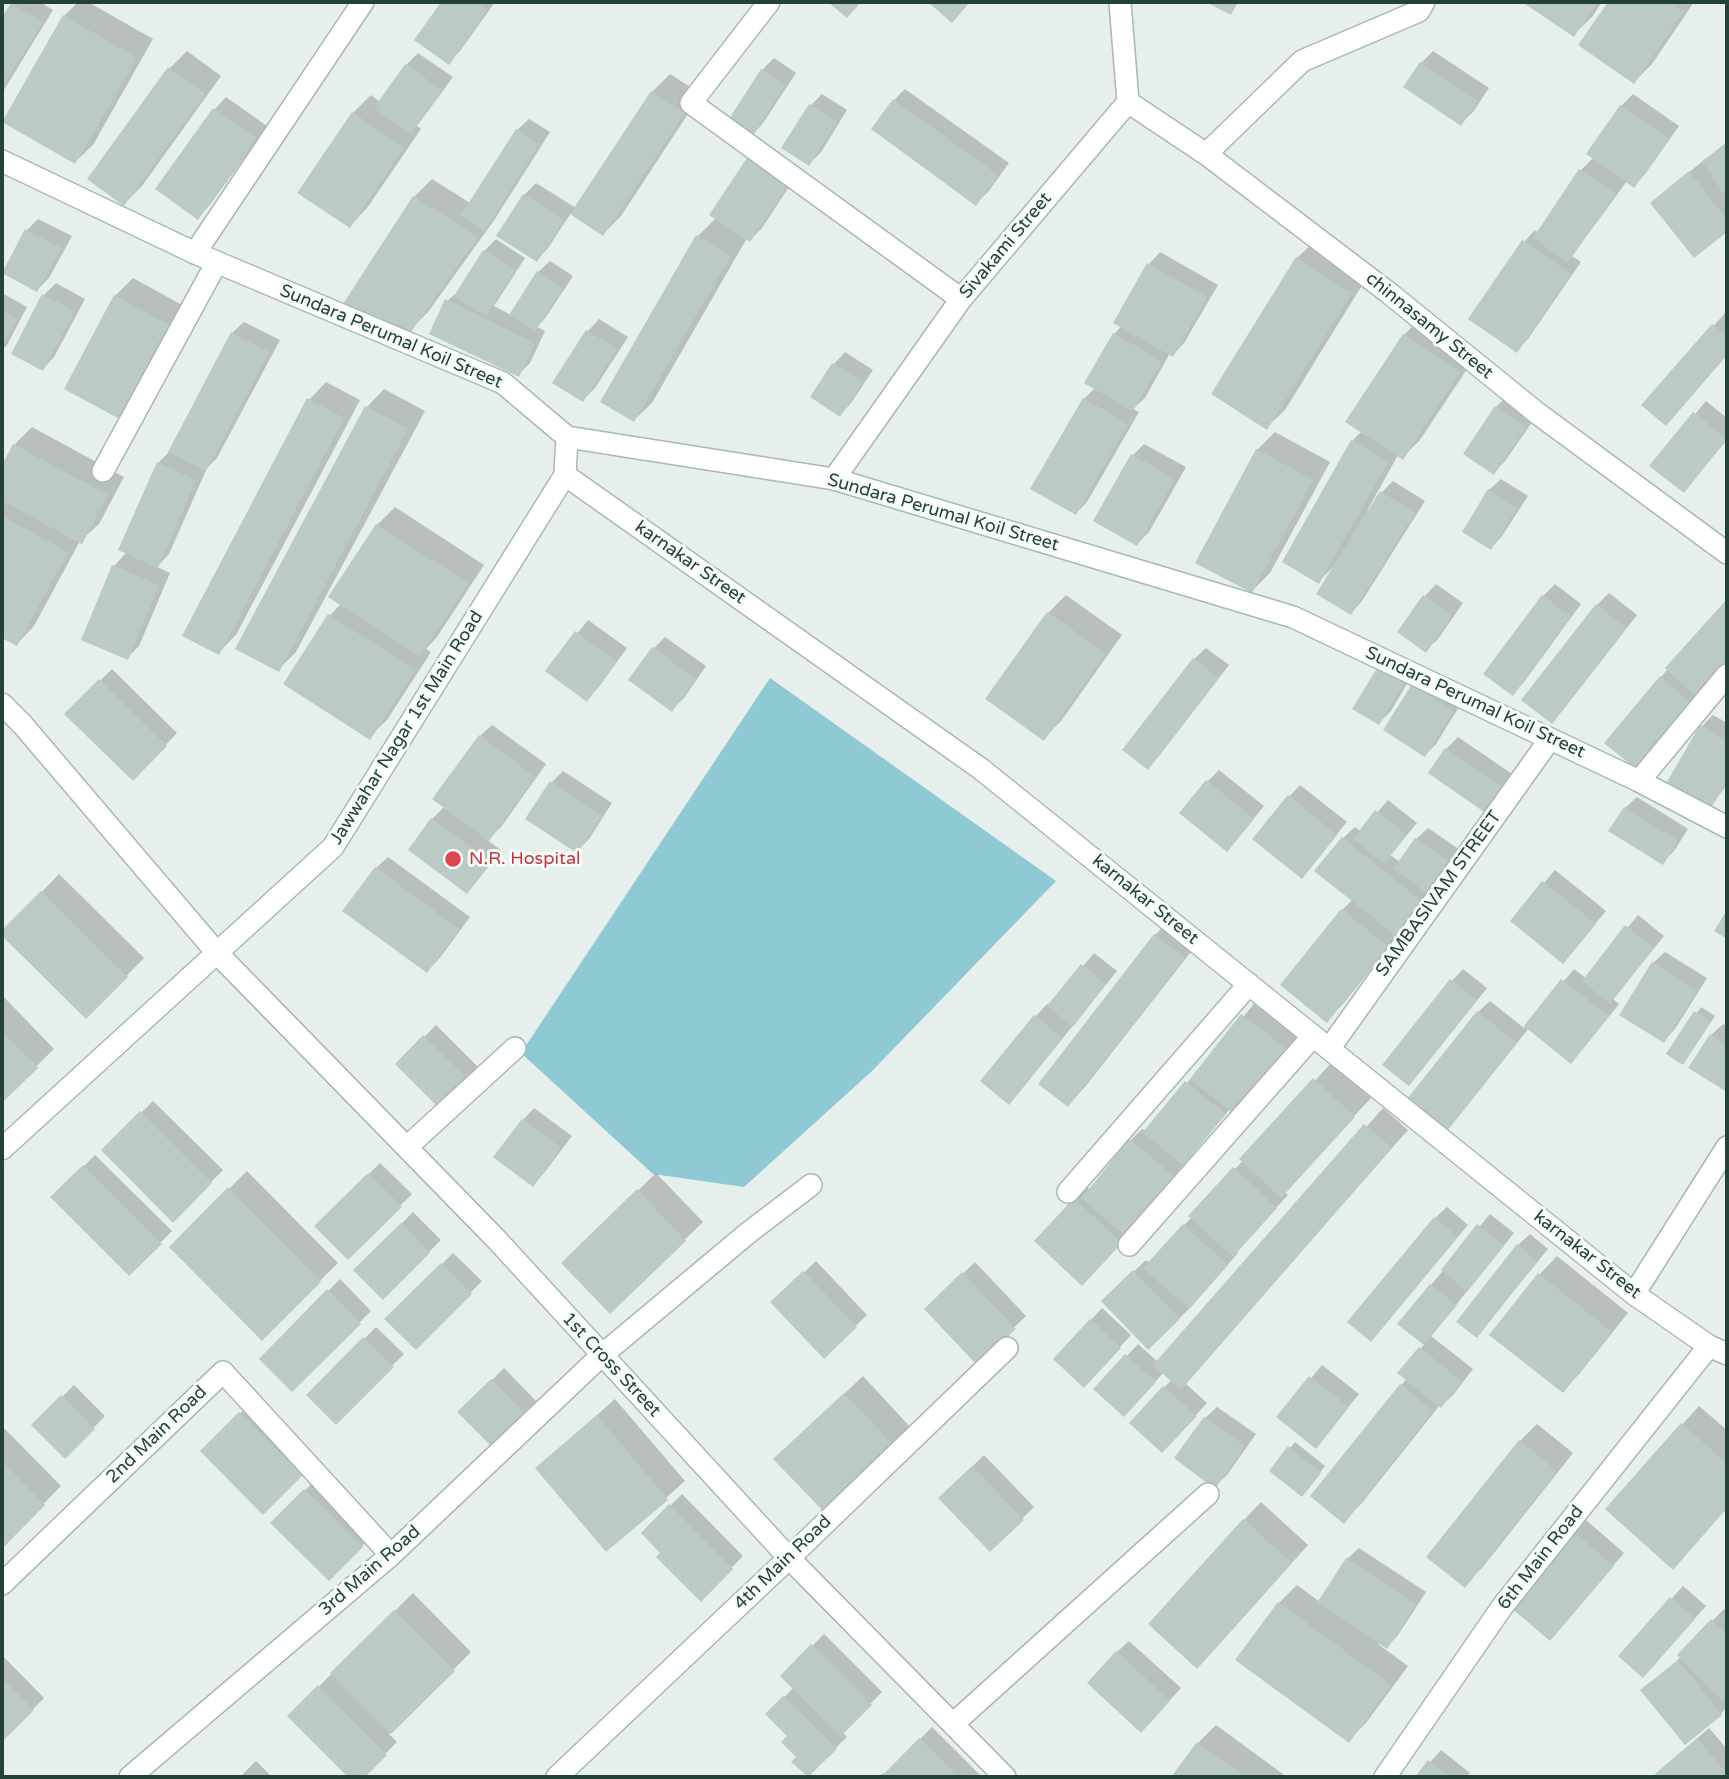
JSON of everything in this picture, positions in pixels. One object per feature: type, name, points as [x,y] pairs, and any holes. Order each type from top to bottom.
[{"type":"street","points":[[195,253],[363,2]]},
{"type":"street","points":[[769,2],[691,103],[961,299]]},
{"type":"street","points":[[1120,2],[1128,102]]},
{"type":"street","points":[[1206,154],[1302,61],[1419,11],[1424,2]]},
{"type":"street","name":"Sivakami Street","points":[[834,479],[961,299],[1128,102]]},
{"type":"street","name":"chinnasamy Street","points":[[1128,102],[1206,154],[1389,293],[1537,413],[1727,553]]},
{"type":"street","name":"Sundara Perumal Koil Street","points":[[2,161],[195,253],[503,383],[568,437],[834,479],[1293,617],[1639,781],[1727,827]]},
{"type":"street","points":[[103,471],[217,262]]},
{"type":"street","name":"Jawwahar Nagar 1st Main Road","points":[[2,1149],[333,847],[565,475],[568,437]]},
{"type":"street","name":"karnakar Street","points":[[565,475],[981,769],[1634,1294],[1718,1350]]},
{"type":"street","points":[[1639,781],[1727,676]]},
{"type":"street","name":"1st Cross Street","points":[[2,704],[217,953],[496,1240],[789,1558],[1005,1777]]},
{"type":"street","name":"SAMBASIVAM STREET","points":[[1129,1245],[1321,1042],[1550,739]]},
{"type":"street","points":[[1068,1192],[1249,984]]},
{"type":"street","points":[[408,1147],[515,1048]]},
{"type":"street","points":[[1634,1294],[1727,1147]]},
{"type":"street","name":"3rd Main Road","points":[[130,1777],[391,1555],[602,1355],[748,1233],[811,1185]]},
{"type":"street","name":"4th Main Road","points":[[557,1777],[1007,1348]]},
{"type":"street","name":"6th Main Road","points":[[1385,1777],[1502,1607],[1718,1350]]},
{"type":"street","name":"2nd Main Road","points":[[2,1584],[223,1372],[391,1555]]},
{"type":"street","points":[[953,1724],[1208,1494]]},
{"type":"water","points":[[770,678],[1056,881],[872,1071],[744,1187],[653,1174],[521,1053]]},
{"type":"building","points":[[441,2],[475,2],[487,10],[449,65],[414,40]]},
{"type":"building","points":[[828,2],[861,2],[847,18]]},
{"type":"building","points":[[928,2],[970,2],[952,23]]},
{"type":"building","points":[[1206,2],[1238,2],[1231,15]]},
{"type":"building","points":[[1522,2],[1597,2],[1574,37]]},
{"type":"building","points":[[1608,2],[1670,2],[1684,11],[1634,84],[1578,45]]},
{"type":"building","points":[[11,3],[43,22],[2,88],[2,17]]},
{"type":"building","points":[[63,15],[137,58],[75,164],[2,122]]},
{"type":"building","points":[[1420,62],[1478,101],[1461,126],[1403,87]]},
{"type":"building","points":[[405,64],[442,90],[411,134],[374,108]]},
{"type":"building","points":[[168,67],[205,94],[124,206],[87,179]]},
{"type":"building","points":[[761,69],[785,85],[752,137],[727,122]]},
{"type":"building","points":[[651,91],[685,113],[603,236],[570,214]]},
{"type":"building","points":[[893,99],[998,175],[976,206],[871,129]]},
{"type":"building","points":[[809,104],[837,122],[809,166],[781,148]]},
{"type":"building","points":[[1620,105],[1669,139],[1634,188],[1586,154]]},
{"type":"building","points":[[213,108],[256,138],[198,220],[155,189]]},
{"type":"building","points":[[352,112],[404,147],[350,228],[297,193]]},
{"type":"building","points":[[516,129],[539,144],[485,231],[461,215]]},
{"type":"building","points":[[1727,144],[1727,199],[1702,161]]},
{"type":"building","points":[[749,155],[790,182],[750,242],[709,215]]},
{"type":"building","points":[[1579,169],[1616,194],[1568,262],[1533,238]]},
{"type":"building","points":[[1689,171],[1727,220],[1727,232],[1694,258],[1650,203]]},
{"type":"building","points":[[523,194],[564,220],[537,262],[496,236]]},
{"type":"building","points":[[413,196],[478,237],[411,332],[343,304]]},
{"type":"building","points":[[25,229],[61,248],[37,292],[2,273]]},
{"type":"building","points":[[696,235],[731,256],[634,422],[600,402]]},
{"type":"building","points":[[1522,240],[1571,274],[1517,353],[1468,319]]},
{"type":"building","points":[[483,250],[515,270],[486,316],[454,296]]},
{"type":"building","points":[[1296,257],[1352,293],[1267,430],[1211,394]]},
{"type":"building","points":[[1147,263],[1207,297],[1173,357],[1113,323]]},
{"type":"building","points":[[537,271],[563,288],[535,331],[509,315]]},
{"type":"building","points":[[42,294],[75,311],[43,371],[11,354]]},
{"type":"building","points":[[114,295],[177,329],[127,423],[64,389]]},
{"type":"building","points":[[445,299],[535,343],[519,377],[429,334]]},
{"type":"building","points":[[2,311],[17,319],[2,347]]},
{"type":"building","points":[[1712,324],[1727,337],[1727,355],[1666,426],[1641,405]]},
{"type":"building","points":[[586,330],[617,349],[583,402],[552,383]]},
{"type":"building","points":[[231,332],[269,352],[206,471],[168,452]]},
{"type":"building","points":[[1113,333],[1162,361],[1133,411],[1084,383]]},
{"type":"building","points":[[1403,334],[1460,372],[1403,460],[1345,422]]},
{"type":"building","points":[[832,363],[863,382],[840,417],[810,397]]},
{"type":"building","points":[[307,398],[344,418],[219,655],[182,636]]},
{"type":"building","points":[[1083,398],[1128,424],[1076,515],[1030,489]]},
{"type":"building","points":[[365,406],[408,429],[279,672],[235,649]]},
{"type":"building","points":[[1495,406],[1526,427],[1494,475],[1463,454]]},
{"type":"building","points":[[1693,412],[1727,439],[1684,493],[1649,466]]},
{"type":"building","points":[[1351,440],[1388,462],[1319,584],[1282,562]]},
{"type":"building","points":[[13,444],[108,495],[82,544],[2,501],[2,465]]},
{"type":"building","points":[[1256,449],[1313,480],[1252,593],[1195,563]]},
{"type":"building","points":[[1131,454],[1175,479],[1137,546],[1093,521]]},
{"type":"building","points":[[157,462],[196,480],[158,568],[118,550]]},
{"type":"building","points":[[1488,489],[1517,508],[1491,550],[1462,532]]},
{"type":"building","points":[[1380,491],[1415,513],[1351,615],[1316,594]]},
{"type":"building","points":[[2,516],[68,552],[17,646],[2,638]]},
{"type":"building","points":[[376,524],[468,583],[420,657],[328,597]]},
{"type":"building","points":[[112,565],[159,585],[128,660],[81,640]]},
{"type":"building","points":[[1423,595],[1452,615],[1426,653],[1397,632]]},
{"type":"building","points":[[1542,595],[1571,616],[1513,696],[1483,674]]},
{"type":"building","points":[[1727,599],[1727,662],[1696,696],[1665,668]]},
{"type":"building","points":[[1596,604],[1626,628],[1552,724],[1521,700]]},
{"type":"building","points":[[1047,612],[1106,653],[1044,741],[985,699]]},
{"type":"building","points":[[328,614],[415,670],[370,740],[283,684]]},
{"type":"building","points":[[575,631],[616,661],[587,702],[545,671]]},
{"type":"building","points":[[652,647],[696,679],[672,712],[628,680]]},
{"type":"building","points":[[1193,658],[1219,678],[1148,770],[1122,750]]},
{"type":"building","points":[[1377,668],[1404,684],[1379,725],[1352,709]]},
{"type":"building","points":[[1660,676],[1691,703],[1636,769],[1604,743]]},
{"type":"building","points":[[99,679],[167,746],[133,781],[64,714]]},
{"type":"building","points":[[1412,684],[1454,711],[1425,757],[1383,730]]},
{"type":"building","points":[[1700,725],[1727,741],[1727,780],[1711,808],[1667,782]]},
{"type":"building","points":[[479,735],[535,777],[489,841],[432,799]]},
{"type":"building","points":[[1445,748],[1504,788],[1487,814],[1428,773]]},
{"type":"building","points":[[1206,780],[1254,819],[1227,852],[1179,813]]},
{"type":"building","points":[[550,781],[602,816],[577,853],[525,819]]},
{"type":"building","points":[[1288,795],[1337,835],[1302,879],[1252,839]]},
{"type":"building","points":[[1624,807],[1678,841],[1663,865],[1608,831]]},
{"type":"building","points":[[1375,810],[1407,835],[1384,864],[1353,839]]},
{"type":"building","points":[[431,818],[491,862],[467,894],[408,850]]},
{"type":"building","points":[[1342,837],[1422,901],[1395,935],[1314,871]]},
{"type":"building","points":[[1415,838],[1450,862],[1427,893],[1393,869]]},
{"type":"building","points":[[375,867],[459,929],[427,973],[342,911]]},
{"type":"building","points":[[1542,881],[1596,924],[1563,964],[1510,921]]},
{"type":"building","points":[[41,891],[128,977],[86,1019],[2,936],[2,930]]},
{"type":"building","points":[[1341,909],[1388,946],[1327,1023],[1280,985]]},
{"type":"building","points":[[1727,910],[1727,939],[1714,931]]},
{"type":"building","points":[[1625,925],[1654,948],[1610,1004],[1582,981]]},
{"type":"building","points":[[1154,934],[1185,958],[1068,1107],[1038,1084]]},
{"type":"building","points":[[1652,962],[1697,990],[1664,1043],[1619,1015]]},
{"type":"building","points":[[1081,964],[1106,984],[1073,1027],[1047,1006]]},
{"type":"building","points":[[1450,979],[1477,1000],[1409,1086],[1382,1065]]},
{"type":"building","points":[[1561,979],[1609,1016],[1571,1064],[1524,1026]]},
{"type":"building","points":[[1477,1011],[1517,1043],[1447,1131],[1407,1099]]},
{"type":"building","points":[[1694,1011],[1711,1022],[1683,1065],[1666,1054]]},
{"type":"building","points":[[1241,1014],[1287,1049],[1235,1115],[1190,1079]]},
{"type":"building","points":[[1034,1015],[1063,1038],[1009,1105],[980,1081]]},
{"type":"building","points":[[2,1031],[38,1068],[2,1103]]},
{"type":"building","points":[[1710,1034],[1727,1046],[1727,1092],[1688,1068]]},
{"type":"building","points":[[423,1035],[469,1080],[440,1109],[395,1064]]},
{"type":"building","points":[[1313,1078],[1355,1117],[1281,1198],[1239,1159]]},
{"type":"building","points":[[1185,1081],[1226,1114],[1183,1166],[1143,1132]]},
{"type":"building","points":[[140,1111],[212,1183],[173,1223],[101,1150]]},
{"type":"building","points":[[522,1119],[561,1148],[533,1187],[493,1157]]},
{"type":"building","points":[[1364,1124],[1392,1148],[1181,1390],[1153,1365]]},
{"type":"building","points":[[1129,1139],[1174,1176],[1126,1236],[1081,1199]]},
{"type":"building","points":[[83,1165],[162,1244],[129,1276],[50,1197]]},
{"type":"building","points":[[1233,1167],[1277,1208],[1233,1257],[1188,1216]]},
{"type":"building","points":[[368,1173],[402,1207],[348,1260],[314,1226]]},
{"type":"building","points":[[228,1187],[321,1282],[262,1341],[169,1247]]},
{"type":"building","points":[[637,1189],[686,1241],[610,1314],[561,1263]]},
{"type":"building","points":[[1074,1198],[1122,1243],[1082,1286],[1034,1241]]},
{"type":"building","points":[[1434,1217],[1458,1237],[1371,1342],[1347,1322]]},
{"type":"building","points":[[401,1223],[430,1253],[383,1300],[353,1270]]},
{"type":"building","points":[[1183,1224],[1228,1265],[1189,1309],[1143,1268]]},
{"type":"building","points":[[1477,1224],[1504,1246],[1467,1292],[1441,1270]]},
{"type":"building","points":[[1517,1244],[1537,1261],[1477,1338],[1456,1322]]},
{"type":"building","points":[[441,1263],[472,1294],[416,1350],[384,1319]]},
{"type":"building","points":[[1133,1270],[1180,1319],[1148,1350],[1101,1301]]},
{"type":"building","points":[[803,1271],[857,1327],[824,1359],[770,1302]]},
{"type":"building","points":[[962,1272],[1016,1329],[977,1365],[924,1309]]},
{"type":"building","points":[[1538,1273],[1612,1332],[1563,1393],[1489,1335]]},
{"type":"building","points":[[1430,1284],[1457,1305],[1424,1345],[1397,1324]]},
{"type":"building","points":[[327,1289],[361,1324],[292,1392],[259,1359]]},
{"type":"building","points":[[1090,1319],[1121,1348],[1084,1388],[1053,1359]]},
{"type":"building","points":[[363,1337],[394,1367],[336,1425],[306,1395]]},
{"type":"building","points":[[1419,1347],[1462,1381],[1441,1408],[1397,1373]]},
{"type":"building","points":[[1125,1354],[1156,1382],[1124,1417],[1093,1389]]},
{"type":"building","points":[[1309,1376],[1349,1407],[1316,1449],[1276,1417]]},
{"type":"building","points":[[491,1379],[525,1414],[492,1447],[457,1412]]},
{"type":"building","points":[[1400,1384],[1433,1411],[1344,1524],[1310,1496]]},
{"type":"building","points":[[1163,1386],[1197,1416],[1162,1453],[1129,1423]]},
{"type":"building","points":[[844,1393],[897,1449],[827,1515],[773,1459]]},
{"type":"building","points":[[61,1395],[95,1429],[65,1459],[31,1425]]},
{"type":"building","points":[[239,1412],[303,1475],[263,1515],[200,1451]]},
{"type":"building","points":[[597,1415],[668,1500],[606,1552],[535,1468]]},
{"type":"building","points":[[1204,1417],[1245,1446],[1215,1489],[1174,1458]]},
{"type":"building","points":[[1681,1423],[1727,1463],[1727,1508],[1673,1570],[1605,1509]]},
{"type":"building","points":[[1519,1440],[1557,1471],[1465,1588],[1426,1557]]},
{"type":"building","points":[[1288,1446],[1321,1473],[1302,1497],[1269,1471]]},
{"type":"building","points":[[2,1461],[45,1505],[2,1549]]},
{"type":"building","points":[[972,1466],[1024,1520],[990,1552],[938,1498]]},
{"type":"building","points":[[304,1489],[363,1547],[329,1581],[270,1523]]},
{"type":"building","points":[[669,1504],[733,1569],[701,1602],[656,1557],[660,1553],[641,1533]]},
{"type":"building","points":[[1243,1519],[1292,1563],[1197,1669],[1148,1624]]},
{"type":"building","points":[[1573,1531],[1614,1566],[1550,1641],[1509,1606]]},
{"type":"building","points":[[1346,1558],[1416,1604],[1387,1649],[1317,1603]]},
{"type":"building","points":[[1670,1597],[1695,1619],[1643,1678],[1618,1656]]},
{"type":"building","points":[[1278,1602],[1391,1685],[1349,1743],[1235,1660]]},
{"type":"building","points":[[394,1610],[455,1671],[391,1734],[330,1673]]},
{"type":"building","points":[[1711,1619],[1727,1635],[1727,1695],[1722,1700],[1677,1655]]},
{"type":"building","points":[[811,1644],[872,1705],[840,1737],[780,1676]]},
{"type":"building","points":[[1116,1651],[1170,1701],[1141,1733],[1087,1683]]},
{"type":"building","points":[[1678,1660],[1722,1715],[1685,1745],[1640,1690]]},
{"type":"building","points":[[2,1678],[34,1710],[2,1742]]},
{"type":"building","points":[[318,1685],[387,1755],[365,1777],[348,1777],[287,1716]]},
{"type":"building","points":[[783,1696],[837,1749],[808,1777],[791,1762],[796,1757],[781,1742],[787,1736],[765,1714]]},
{"type":"building","points":[[919,1738],[959,1777],[881,1777]]},
{"type":"building","points":[[1697,1738],[1727,1777],[1657,1777],[1655,1774]]},
{"type":"building","points":[[1197,1742],[1245,1777],[1171,1777]]},
{"type":"building","points":[[1428,1760],[1450,1777],[1415,1777]]},
{"type":"place","name":"N.R. Hospital","points":[[453,859]]}]
